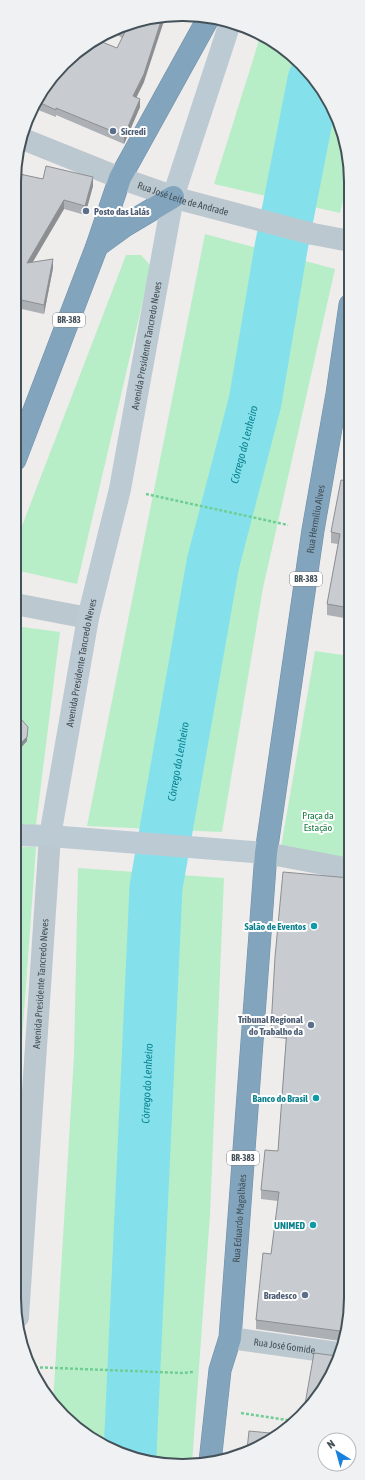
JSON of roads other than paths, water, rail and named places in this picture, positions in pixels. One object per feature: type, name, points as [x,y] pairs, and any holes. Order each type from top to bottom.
[{"type":"highway","name":"BR-383","points":[[21,444],[96,246],[120,178],[206,22]]},
{"type":"highway","points":[[96,246],[126,225],[178,198]]},
{"type":"highway","name":"Rua Hermílio Alves","points":[[266,853],[313,530],[344,346]]},
{"type":"highway","name":"Rua Eduardo Magalhães","points":[[210,1457],[220,1370],[230,1338],[266,853]]},
{"type":"main road","name":"Avenida Presidente Tancredo Neves","points":[[61,837],[88,618],[120,489],[178,198],[228,28]]},
{"type":"main road","points":[[21,835],[266,853]]},
{"type":"street","name":"Rua José Leite de Andrade","points":[[27,141],[120,178],[178,198],[313,234],[344,240]]},
{"type":"street","points":[[21,605],[88,618]]},
{"type":"street","name":"Avenida Presidente Tancredo Neves","points":[[21,1284],[61,837]]},
{"type":"street","points":[[266,853],[344,868]]},
{"type":"street","name":"Rua José Gomide","points":[[230,1338],[334,1352]]},
{"type":"waterway","name":"Córrego do Lenheiro","points":[[130,1450],[156,887],[213,563],[255,402],[281,248],[313,87]]},
{"type":"place","name":"Sicredi","points":[[113,131]]},
{"type":"place","name":"Posto das Lalás","points":[[86,211]]},
{"type":"place","name":"Salão de Eventos","points":[[314,926]]},
{"type":"place","name":"Tribunal Regional do Trabalho da","points":[[311,1025]]},
{"type":"place","name":"Banco do Brasil","points":[[316,1098]]},
{"type":"place","name":"UNIMED","points":[[313,1225]]},
{"type":"place","name":"Bradesco","points":[[305,1295]]},
{"type":"park label","name":"Praça da Estação","points":[[318,820]]}]
